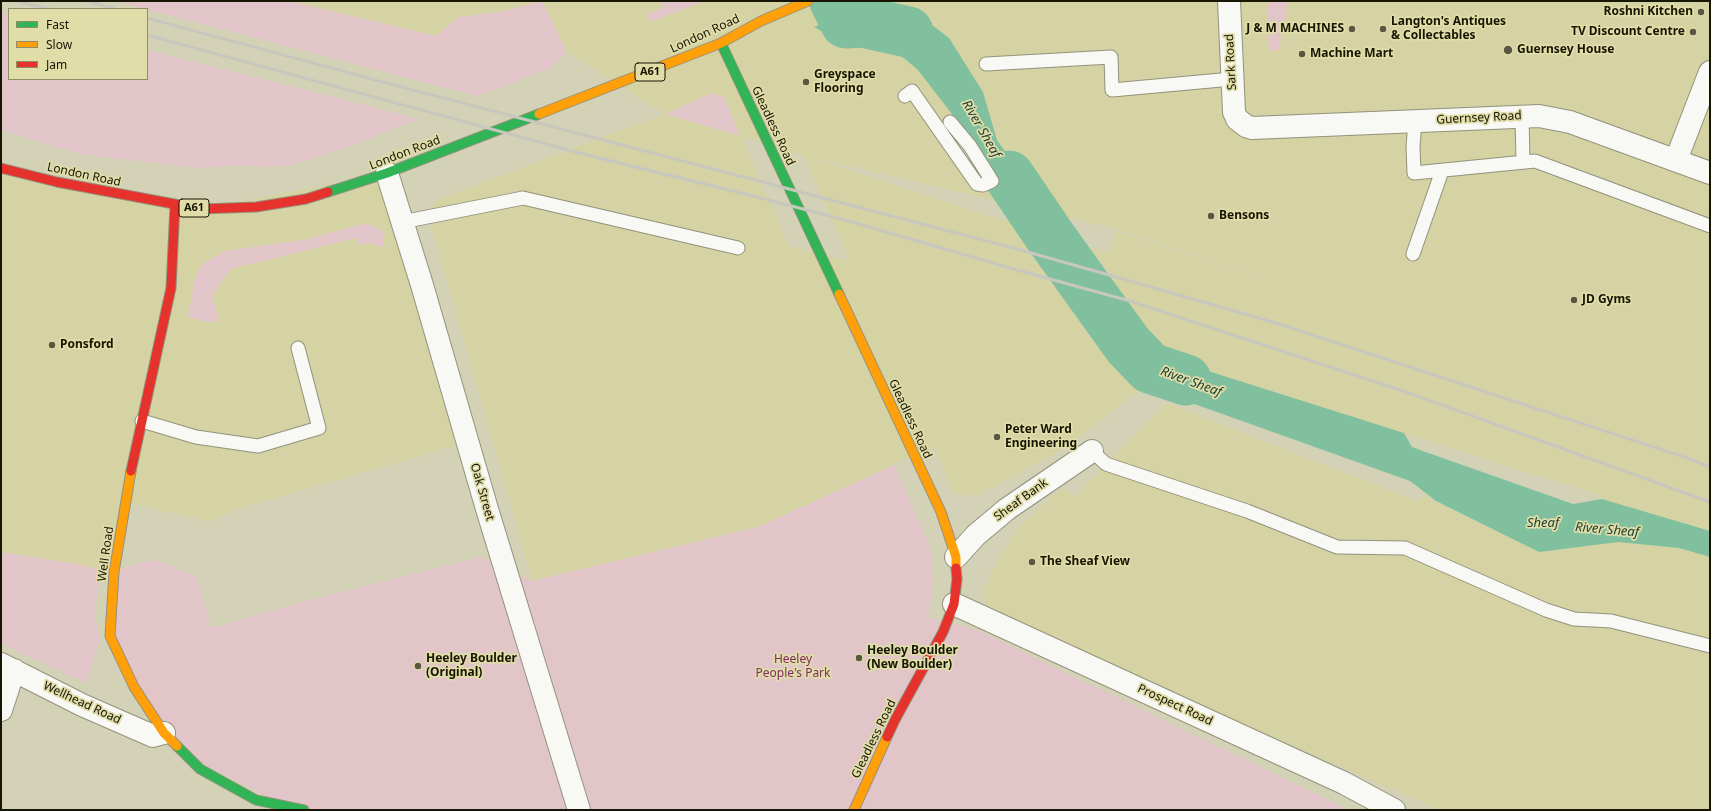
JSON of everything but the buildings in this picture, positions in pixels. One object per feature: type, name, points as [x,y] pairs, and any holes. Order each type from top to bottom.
[{"type":"main road","name":"London Road","points":[[1,168],[64,184],[201,210],[230,210],[306,199],[387,173],[721,43],[761,21],[808,1]]},
{"type":"main road","name":"Gleadless Road","points":[[721,43],[941,512],[956,557],[957,579],[954,604],[944,632],[896,718],[854,810]]},
{"type":"main road","name":"Well Road","points":[[175,205],[171,288],[133,459],[114,572],[110,636],[134,687],[164,733],[200,769],[254,805],[304,810]]},
{"type":"street","name":"Sark Road","points":[[1229,1],[1234,112],[1240,122]]},
{"type":"street","points":[[1676,160],[1710,72]]},
{"type":"street","name":"Guernsey Road","points":[[1240,122],[1252,128],[1415,122],[1522,116],[1546,117],[1570,122],[1710,173]]},
{"type":"street","name":"Oak Street","points":[[387,173],[422,285],[487,509],[579,810]]},
{"type":"street","name":"Sheaf Bank","points":[[956,557],[976,535],[1007,508],[1092,451]]},
{"type":"street","name":"Prospect Road","points":[[954,604],[1344,783],[1394,810]]},
{"type":"street","points":[[1,710],[7,667]]},
{"type":"street","name":"Wellhead Road","points":[[7,667],[82,705],[153,736],[164,733]]},
{"type":"lane","points":[[986,64],[1111,57],[1112,90],[1232,78]]},
{"type":"lane","points":[[905,96],[912,91],[977,184],[983,185],[992,181],[970,146],[950,122]]},
{"type":"lane","points":[[1522,116],[1523,162]]},
{"type":"lane","points":[[1415,122],[1413,146],[1414,173],[1535,161],[1710,226]]},
{"type":"lane","points":[[1413,254],[1442,170]]},
{"type":"lane","points":[[402,222],[523,198],[738,248]]},
{"type":"lane","points":[[142,421],[196,437],[258,446],[319,428],[298,348]]},
{"type":"lane","points":[[1092,451],[1106,464],[1247,511],[1337,547],[1405,548],[1546,610],[1574,619],[1611,621],[1710,646]]},
{"type":"shaded area","points":[[289,1],[542,1],[501,12],[458,17],[436,36]]},
{"type":"shaded area","points":[[542,1],[1710,1],[1710,531],[1602,499],[1599,495],[1089,334],[1144,386],[1065,448],[977,496],[954,494],[935,446],[758,527],[532,581],[428,215],[434,201],[665,114],[567,52]],"holes":[[[741,136],[803,155],[850,261],[789,246]],[[810,157],[1116,229],[1327,299],[1116,231],[1109,253],[1030,229]]]},
{"type":"shaded area","points":[[1,168],[201,209],[387,173],[467,442],[238,509],[209,521],[126,503],[114,572],[1,552]]},
{"type":"shaded area","points":[[1166,403],[1420,502],[1423,495],[1539,552],[1618,542],[1679,548],[1710,557],[1710,810],[1443,810],[1433,807],[992,614],[986,603],[984,590],[996,563],[1020,526],[1061,488],[1075,496]]},
{"type":"green space","points":[[115,1],[289,1],[436,36],[458,17],[501,12],[542,1],[567,52],[551,68],[477,96],[148,10],[148,8],[142,8]]},
{"type":"green space","points":[[661,1],[705,1],[650,22],[647,14],[663,8]]},
{"type":"green space","points":[[1267,1],[1288,1],[1279,50],[1269,51]]},
{"type":"green space","points":[[1,13],[8,15],[8,80],[148,80],[148,50],[419,119],[336,151],[296,164],[275,167],[238,166],[196,168],[79,154],[1,130]]},
{"type":"green space","points":[[712,93],[724,97],[740,136],[665,114]]},
{"type":"green space","points":[[363,224],[372,225],[382,231],[384,248],[369,243],[359,245],[356,238],[230,269],[212,296],[219,321],[207,322],[188,317],[195,279],[202,264],[225,251],[303,240]]},
{"type":"green space","name":"Heeley People's Park","points":[[894,465],[930,546],[933,585],[928,617],[980,631],[1349,810],[292,810],[174,748],[110,636],[114,572],[139,563],[158,560],[197,578],[211,628],[295,604],[481,557],[532,581],[758,527]]},
{"type":"green space","points":[[1,552],[77,564],[101,570],[95,608],[96,623],[101,640],[85,683],[1,643]]},
{"type":"water","points":[[861,9],[924,19],[949,38],[983,92],[997,140],[1031,189],[1072,242],[1030,229],[978,148],[918,70],[899,54],[864,36],[835,38],[814,27]]},
{"type":"water","name":"Sheaf","points":[[1088,333],[1404,433],[1412,447],[1573,504],[1602,499],[1710,531],[1710,557],[1679,548],[1618,542],[1539,552],[1436,501],[1410,481],[1144,386]]},
{"type":"waterway","name":"River Sheaf","points":[[835,1],[846,23],[863,22],[908,32]]},
{"type":"waterway","name":"River Sheaf","points":[[1009,176],[1049,235],[1128,345],[1150,368],[1186,380]]},
{"type":"railway","points":[[16,1],[45,8]]},
{"type":"railway","points":[[86,1],[112,8]]},
{"type":"railway","points":[[148,18],[379,81],[1017,249],[1134,282],[1279,324],[1687,458],[1710,467]]},
{"type":"railway","points":[[148,35],[579,153],[845,220],[1130,301],[1406,392],[1710,502]]},
{"type":"traffic: fast","points":[[721,43],[839,294]]},
{"type":"traffic: fast","points":[[328,192],[387,173],[539,114]]},
{"type":"traffic: fast","points":[[177,746],[200,769],[256,800],[304,810]]},
{"type":"traffic: slow","points":[[539,114],[721,43],[761,21],[808,1]]},
{"type":"traffic: slow","points":[[839,294],[941,512],[956,557],[956,568]]},
{"type":"traffic: slow","points":[[131,471],[114,572],[110,636],[134,687],[164,733],[177,746]]},
{"type":"traffic: slow","points":[[854,810],[887,737]]},
{"type":"traffic: jam","points":[[1,168],[57,182],[201,209],[256,207],[306,199],[328,192]]},
{"type":"traffic: jam","points":[[131,471],[171,288],[175,205]]},
{"type":"traffic: jam","points":[[887,737],[943,632],[954,604],[957,579],[956,568]]},
{"type":"place","name":"Roshni Kitchen","points":[[1701,12]]},
{"type":"place","name":"J & M MACHINES","points":[[1352,29]]},
{"type":"place","name":"Langton's Antiques & Collectables","points":[[1383,29]]},
{"type":"place","name":"TV Discount Centre","points":[[1693,32]]},
{"type":"place","name":"Guernsey House","points":[[1508,50]]},
{"type":"place","name":"Machine Mart","points":[[1302,54]]},
{"type":"place","name":"Greyspace Flooring","points":[[806,82]]},
{"type":"place","name":"Bensons","points":[[1211,216]]},
{"type":"place","name":"JD Gyms","points":[[1574,300]]},
{"type":"place","name":"Ponsford","points":[[52,345]]},
{"type":"place","name":"Peter Ward Engineering","points":[[997,437]]},
{"type":"place","name":"The Sheaf View","points":[[1032,562]]},
{"type":"place","name":"Heeley Boulder (New Boulder)","points":[[859,658]]},
{"type":"place","name":"Heeley Boulder (Original)","points":[[418,666]]}]
